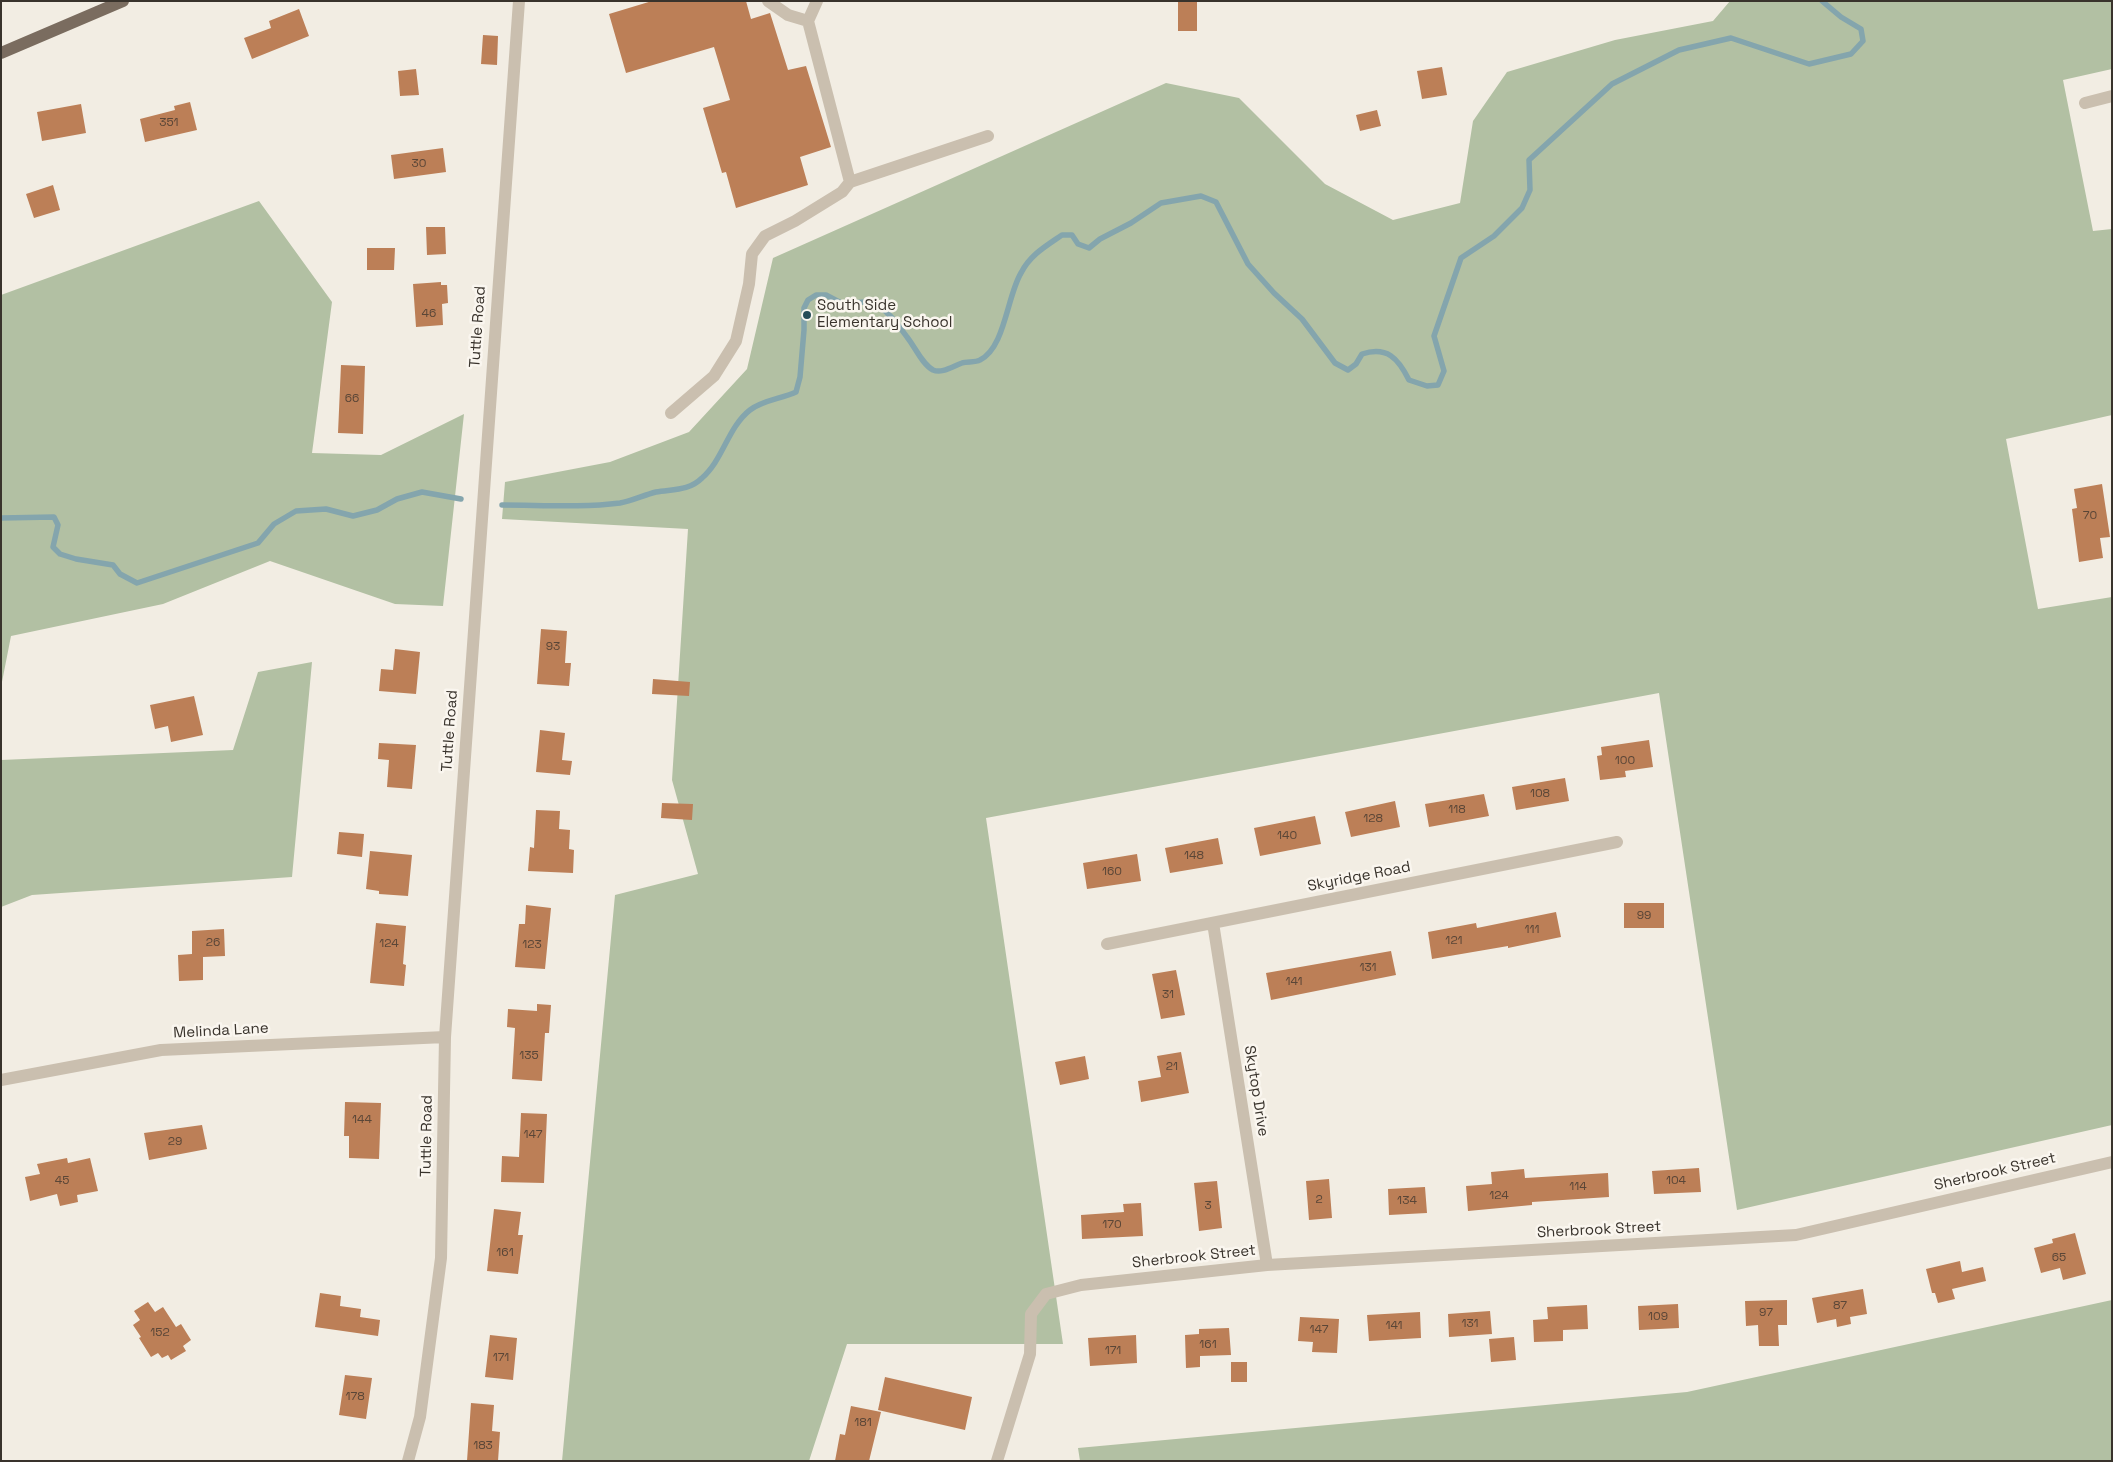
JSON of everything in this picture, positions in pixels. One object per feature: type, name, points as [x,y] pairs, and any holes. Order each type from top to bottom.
[{"type":"main road","points":[[1,54],[123,1]]},
{"type":"street","name":"Tuttle Road","points":[[408,1461],[420,1416],[441,1258],[445,1037],[519,1]]},
{"type":"street","points":[[768,1],[788,16],[808,21]]},
{"type":"street","points":[[817,1],[808,21],[850,182]]},
{"type":"street","points":[[2085,103],[2112,96]]},
{"type":"street","points":[[671,413],[714,376],[736,341],[749,284],[752,254],[765,236],[795,221],[842,192],[850,182],[988,136]]},
{"type":"street","name":"Skyridge Road","points":[[1107,944],[1617,842]]},
{"type":"street","name":"Skytop Drive","points":[[1213,923],[1267,1265]]},
{"type":"street","name":"Melinda Lane","points":[[1,1080],[161,1050],[445,1037]]},
{"type":"street","name":"Sherbrook Street","points":[[997,1461],[1030,1354],[1031,1314],[1046,1294],[1081,1285],[1267,1265],[1796,1235],[2112,1162]]},
{"type":"green space","points":[[1730,1],[2112,1],[2112,69],[2063,80],[2093,231],[2112,229],[2112,415],[2006,439],[2038,609],[2112,597],[2112,1125],[1737,1210],[1659,693],[986,818],[1063,1344],[847,1344],[809,1461],[562,1461],[615,895],[698,874],[672,780],[688,529],[502,519],[505,482],[610,462],[689,432],[747,369],[773,258],[1166,83],[1239,98],[1325,184],[1393,220],[1460,203],[1473,121],[1507,72],[1615,40],[1713,21]]},
{"type":"green space","points":[[259,201],[332,302],[312,453],[381,455],[464,414],[443,606],[395,604],[270,561],[163,604],[11,636],[1,687],[1,295]]},
{"type":"green space","points":[[312,662],[292,877],[32,895],[1,907],[1,760],[233,750],[258,672]]},
{"type":"green space","points":[[2112,1300],[2112,1461],[1080,1461],[1078,1448],[1687,1392]]},
{"type":"building","points":[[652,1],[746,1],[751,19],[770,13],[788,70],[806,66],[831,147],[800,157],[808,185],[736,208],[726,172],[722,173],[703,108],[730,100],[714,47],[626,73],[609,14]]},
{"type":"building","points":[[1178,1],[1197,1],[1197,31],[1178,31]]},
{"type":"building","points":[[299,9],[309,36],[252,59],[244,38],[271,28],[269,21]]},
{"type":"building","points":[[483,35],[498,36],[497,65],[481,64]]},
{"type":"building","points":[[1442,67],[1447,95],[1422,99],[1417,71]]},
{"type":"building","points":[[416,69],[419,95],[400,96],[398,71]]},
{"type":"building","points":[[190,102],[197,130],[145,142],[140,119],[175,110],[174,106]]},
{"type":"building","points":[[81,104],[86,133],[42,141],[37,112]]},
{"type":"building","points":[[1377,110],[1381,126],[1360,131],[1356,115]]},
{"type":"building","points":[[443,148],[446,172],[394,179],[391,155]]},
{"type":"building","points":[[53,185],[60,210],[34,218],[26,194]]},
{"type":"building","points":[[426,227],[445,227],[446,254],[427,255]]},
{"type":"building","points":[[367,248],[395,248],[394,270],[367,270]]},
{"type":"building","points":[[441,282],[441,285],[447,285],[448,303],[442,304],[443,325],[416,327],[413,284]]},
{"type":"building","points":[[341,365],[365,366],[363,434],[338,433]]},
{"type":"building","points":[[2102,484],[2110,537],[2100,538],[2103,558],[2079,562],[2072,509],[2077,508],[2074,489]]},
{"type":"building","points":[[541,629],[567,631],[565,663],[571,663],[569,686],[537,684]]},
{"type":"building","points":[[395,649],[420,652],[416,694],[379,691],[381,669],[393,670]]},
{"type":"building","points":[[653,679],[690,682],[689,696],[652,694]]},
{"type":"building","points":[[194,696],[203,735],[171,742],[168,726],[155,729],[150,705]]},
{"type":"building","points":[[540,730],[565,733],[562,760],[572,761],[570,775],[536,772]]},
{"type":"building","points":[[1649,740],[1653,767],[1625,771],[1626,777],[1600,780],[1597,756],[1602,755],[1601,747]]},
{"type":"building","points":[[379,743],[416,745],[412,789],[387,787],[389,760],[378,759]]},
{"type":"building","points":[[1565,778],[1569,801],[1516,810],[1512,787]]},
{"type":"building","points":[[1484,794],[1489,816],[1429,827],[1425,804]]},
{"type":"building","points":[[1395,801],[1400,827],[1351,837],[1345,812]]},
{"type":"building","points":[[662,803],[693,804],[692,820],[661,818]]},
{"type":"building","points":[[536,810],[560,811],[559,829],[570,830],[569,849],[574,850],[573,873],[528,871],[530,847],[534,848]]},
{"type":"building","points":[[1315,816],[1321,844],[1260,856],[1254,828]]},
{"type":"building","points":[[339,832],[364,834],[362,857],[337,854]]},
{"type":"building","points":[[1218,838],[1223,864],[1170,873],[1165,848]]},
{"type":"building","points":[[370,851],[412,855],[408,896],[379,894],[379,891],[366,889]]},
{"type":"building","points":[[1137,854],[1141,881],[1087,889],[1083,863]]},
{"type":"building","points":[[1624,903],[1664,903],[1664,928],[1624,928]]},
{"type":"building","points":[[526,905],[551,908],[545,969],[515,967],[519,924],[525,924]]},
{"type":"building","points":[[1556,912],[1561,937],[1508,948],[1508,946],[1432,959],[1428,932],[1476,923],[1477,928]]},
{"type":"building","points":[[376,923],[406,926],[403,964],[406,965],[404,986],[370,983]]},
{"type":"building","points":[[224,929],[225,956],[203,957],[203,980],[179,981],[178,955],[192,954],[192,931]]},
{"type":"building","points":[[1391,951],[1396,975],[1271,1000],[1266,973]]},
{"type":"building","points":[[1176,970],[1185,1015],[1161,1019],[1152,974]]},
{"type":"building","points":[[537,1004],[551,1005],[549,1033],[545,1033],[542,1081],[512,1079],[515,1028],[507,1027],[508,1009],[537,1011]]},
{"type":"building","points":[[1181,1052],[1189,1093],[1141,1102],[1138,1081],[1161,1077],[1157,1056]]},
{"type":"building","points":[[1085,1056],[1089,1079],[1060,1085],[1055,1062]]},
{"type":"building","points":[[345,1102],[381,1103],[379,1159],[349,1158],[349,1136],[344,1136]]},
{"type":"building","points":[[521,1113],[547,1114],[544,1183],[501,1182],[502,1156],[519,1157]]},
{"type":"building","points":[[202,1125],[207,1149],[149,1160],[144,1133]]},
{"type":"building","points":[[67,1158],[68,1163],[90,1158],[98,1191],[77,1195],[78,1202],[60,1206],[57,1194],[30,1201],[25,1177],[40,1174],[37,1164]]},
{"type":"building","points":[[1699,1168],[1701,1192],[1654,1194],[1652,1171]]},
{"type":"building","points":[[1524,1169],[1525,1178],[1608,1173],[1609,1197],[1532,1202],[1532,1205],[1468,1211],[1466,1186],[1492,1184],[1491,1172]]},
{"type":"building","points":[[1329,1179],[1332,1218],[1309,1220],[1306,1181]]},
{"type":"building","points":[[1217,1181],[1222,1228],[1199,1231],[1194,1183]]},
{"type":"building","points":[[1425,1187],[1427,1213],[1389,1215],[1388,1189]]},
{"type":"building","points":[[1141,1203],[1143,1236],[1082,1239],[1081,1215],[1124,1212],[1123,1204]]},
{"type":"building","points":[[494,1209],[521,1212],[518,1235],[523,1235],[518,1274],[487,1271]]},
{"type":"building","points":[[2075,1233],[2086,1274],[2063,1280],[2060,1268],[2041,1273],[2034,1248],[2053,1243],[2052,1239]]},
{"type":"building","points":[[1960,1261],[1962,1272],[1983,1267],[1986,1281],[1952,1289],[1955,1299],[1938,1303],[1935,1293],[1932,1293],[1926,1269]]},
{"type":"building","points":[[1863,1289],[1867,1314],[1850,1317],[1851,1324],[1837,1327],[1836,1319],[1817,1323],[1812,1298]]},
{"type":"building","points":[[320,1293],[341,1296],[340,1306],[361,1309],[360,1317],[380,1320],[378,1336],[315,1327]]},
{"type":"building","points":[[1787,1300],[1787,1325],[1778,1325],[1779,1346],[1759,1346],[1758,1325],[1746,1326],[1745,1301]]},
{"type":"building","points":[[148,1302],[155,1312],[163,1307],[176,1327],[181,1324],[191,1340],[183,1346],[186,1351],[171,1360],[168,1355],[162,1358],[158,1353],[151,1357],[133,1325],[140,1320],[134,1311]]},
{"type":"building","points":[[1678,1304],[1679,1328],[1639,1330],[1638,1306]]},
{"type":"building","points":[[1587,1305],[1588,1329],[1563,1330],[1563,1341],[1534,1342],[1533,1320],[1548,1319],[1547,1307]]},
{"type":"building","points":[[1490,1311],[1492,1334],[1449,1337],[1448,1314]]},
{"type":"building","points":[[1420,1312],[1421,1338],[1369,1341],[1367,1315]]},
{"type":"building","points":[[1300,1317],[1339,1319],[1337,1353],[1312,1352],[1313,1342],[1298,1341]]},
{"type":"building","points":[[1229,1328],[1231,1355],[1200,1356],[1200,1367],[1186,1368],[1185,1335],[1199,1334],[1199,1329]]},
{"type":"building","points":[[490,1335],[517,1338],[513,1380],[485,1377]]},
{"type":"building","points":[[1136,1335],[1137,1363],[1090,1366],[1088,1338]]},
{"type":"building","points":[[1514,1337],[1516,1360],[1491,1362],[1489,1339]]},
{"type":"building","points":[[1231,1362],[1247,1362],[1247,1382],[1231,1382]]},
{"type":"building","points":[[345,1375],[372,1378],[366,1419],[339,1415]]},
{"type":"building","points":[[885,1377],[972,1397],[965,1430],[878,1410]]},
{"type":"building","points":[[471,1403],[494,1405],[492,1431],[500,1432],[498,1461],[467,1461]]},
{"type":"building","points":[[851,1406],[881,1412],[869,1461],[835,1461],[840,1434],[845,1435]]},
{"type":"waterway","points":[[502,505],[605,505],[629,501],[656,492],[675,490],[697,482],[709,471],[742,417],[761,404],[796,392],[800,377],[804,308],[808,300],[816,295],[826,295],[843,304],[874,301],[896,323],[925,364],[936,371],[944,370],[964,362],[978,361],[988,354],[995,345],[1000,333],[1021,273],[1029,261],[1050,243],[1062,235],[1072,235],[1078,244],[1089,248],[1100,239],[1131,223],[1161,203],[1201,196],[1216,202],[1248,264],[1274,293],[1302,319],[1335,363],[1348,370],[1356,364],[1362,354],[1371,352],[1385,353],[1396,360],[1409,380],[1427,386],[1438,385],[1444,371],[1434,336],[1461,258],[1494,236],[1522,208],[1530,190],[1529,160],[1612,84],[1679,50],[1731,38],[1809,64],[1851,54],[1863,41],[1861,29],[1841,17],[1822,1]]},
{"type":"waterway","points":[[1,518],[54,517],[58,525],[53,547],[60,554],[76,559],[113,565],[120,574],[137,583],[258,543],[274,524],[296,511],[326,509],[353,516],[377,510],[397,499],[422,492],[461,499]]},
{"type":"place","name":"South Side Elementary School","points":[[807,315]]}]
